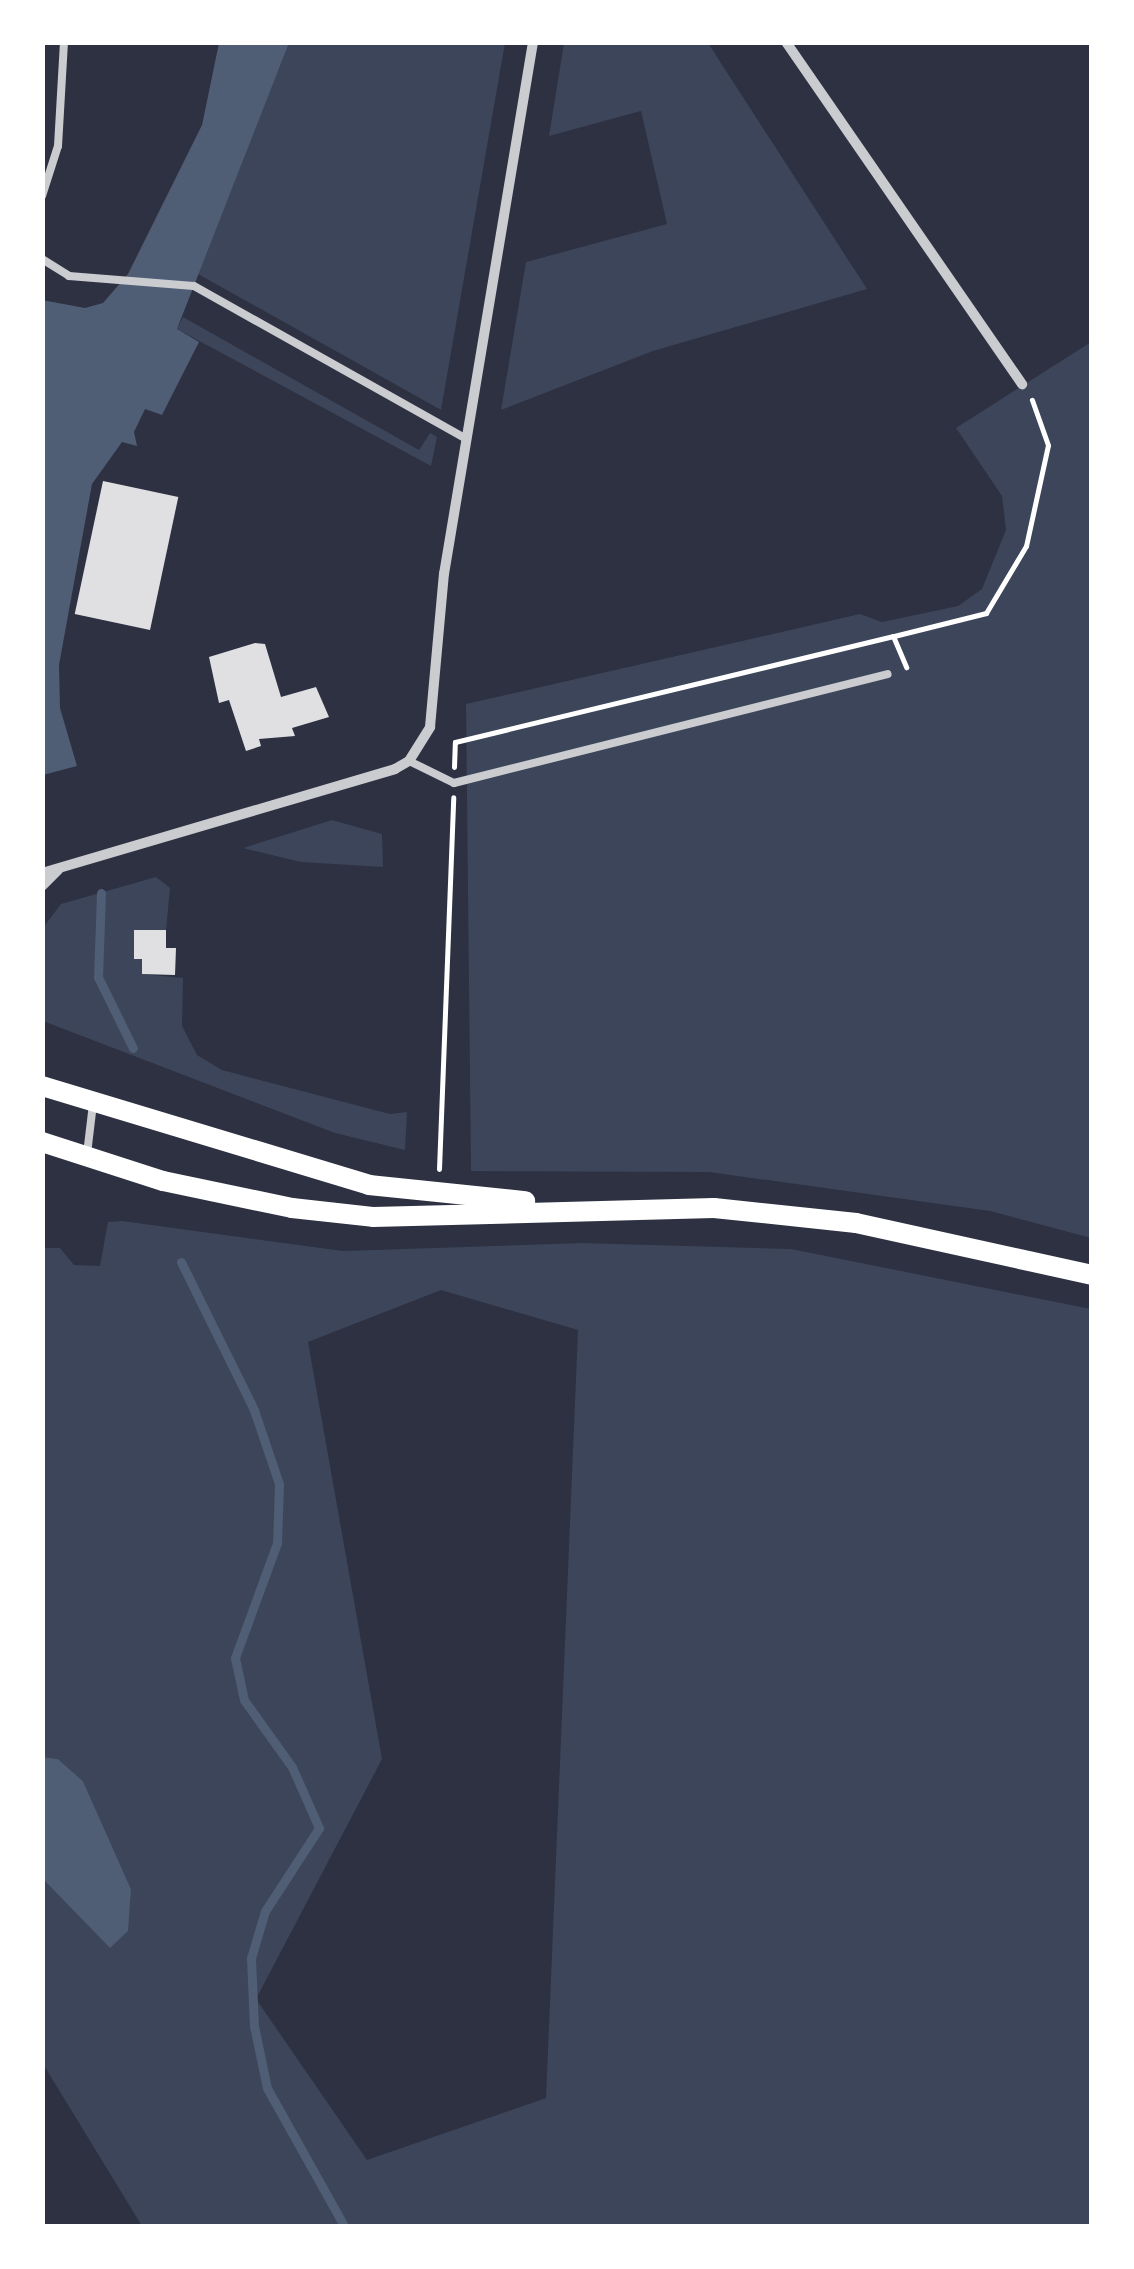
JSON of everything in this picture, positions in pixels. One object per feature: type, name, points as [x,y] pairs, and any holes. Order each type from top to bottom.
[{"type":"main road","points":[[42,1086],[173,1128],[400,1190],[636,1208]]},
{"type":"main road","points":[[42,1142],[183,1186],[373,1218],[714,1208],[856,1223],[1092,1275]]},
{"type":"street","points":[[42,873],[409,760],[430,727],[444,574],[533,42]]},
{"type":"street","points":[[786,42],[1022,384]]},
{"type":"street","points":[[42,886],[62,866]]},
{"type":"lane","points":[[42,196],[58,146],[64,42]]},
{"type":"lane","points":[[42,259],[69,276],[118,284],[194,286],[467,439]]},
{"type":"lane","points":[[409,760],[454,782],[888,674]]},
{"type":"lane","points":[[87,1158],[99,1105]]},
{"type":"path","points":[[439,1169],[456,742],[986,613],[1026,546],[1048,445],[1032,397]]},
{"type":"path","points":[[893,636],[906,667]]},
{"type":"shaded area","points":[[219,43],[289,43],[177,329],[199,342],[162,415],[145,409],[134,432],[137,446],[122,442],[92,484],[59,665],[60,708],[77,766],[43,775],[42,300],[85,308],[103,303],[128,274],[202,125]]},
{"type":"shaded area","points":[[289,43],[505,43],[441,410],[198,274]]},
{"type":"shaded area","points":[[564,43],[708,43],[867,289],[653,351],[501,410],[526,262],[667,224],[641,111],[549,136]]},
{"type":"shaded area","points":[[183,317],[419,450],[430,433],[437,437],[431,466],[177,329]]},
{"type":"shaded area","points":[[1091,342],[1091,1238],[990,1211],[709,1172],[471,1171],[466,704],[860,614],[882,622],[958,606],[982,589],[1006,530],[1002,496],[956,428]]},
{"type":"shaded area","points":[[332,820],[382,834],[383,867],[301,862],[243,848]]},
{"type":"shaded area","points":[[156,877],[170,888],[166,930],[135,930],[134,959],[142,959],[142,974],[183,978],[182,1026],[197,1055],[222,1070],[390,1114],[407,1112],[405,1150],[335,1133],[43,1021],[42,929],[61,904]]},
{"type":"shaded area","points":[[108,1222],[343,1251],[582,1243],[791,1249],[1091,1309],[1091,2226],[142,2226],[43,2064],[43,1879],[71,1903],[131,1889],[83,1781],[58,1759],[43,1757],[43,1248],[60,1248],[74,1265],[100,1266]],"holes":[[[441,1290],[578,1330],[546,2098],[367,2160],[256,1999],[382,1759],[308,1342]]]},
{"type":"shaded area","points":[[43,1757],[58,1759],[83,1781],[131,1889],[128,1931],[110,1948],[43,1879]]},
{"type":"building","points":[[103,481],[178,497],[150,630],[75,614]]},
{"type":"building","points":[[255,643],[265,644],[281,697],[316,687],[329,717],[292,728],[295,736],[259,739],[261,746],[246,751],[229,700],[219,703],[209,657]]},
{"type":"building","points":[[134,930],[166,930],[166,948],[176,948],[175,975],[142,974],[142,959],[134,959]]},
{"type":"waterway","points":[[101,893],[98,977],[133,1048]]},
{"type":"waterway","points":[[181,1262],[254,1410],[279,1484],[277,1543],[235,1658],[244,1700],[292,1767],[319,1828],[265,1911],[251,1958],[254,2026],[267,2088],[344,2226]]}]
